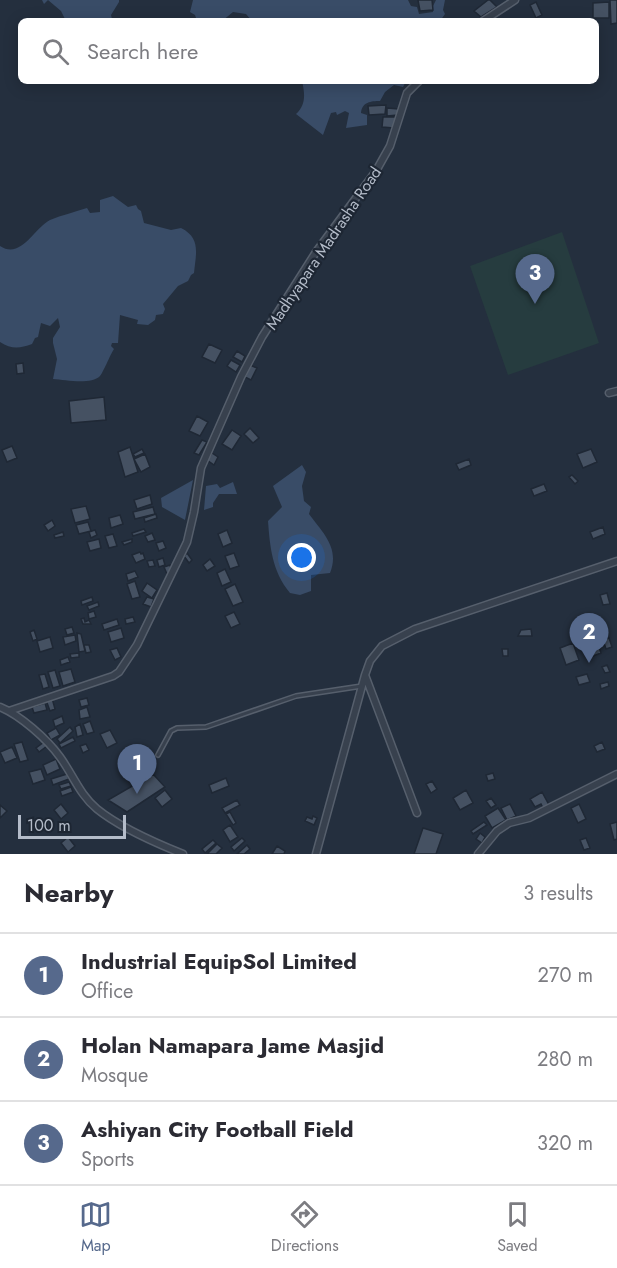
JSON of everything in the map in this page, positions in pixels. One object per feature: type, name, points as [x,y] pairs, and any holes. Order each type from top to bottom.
[{"type":"street","points":[[488,18],[515,0]]},
{"type":"street","name":"Madhyapara Madrasha Road","points":[[9,711],[113,676],[119,672],[137,645],[187,542],[201,468],[241,377],[262,337],[316,252],[376,171],[390,146],[407,93],[416,84]]},
{"type":"street","points":[[609,393],[617,391]]},
{"type":"street","points":[[316,854],[364,686],[365,675],[370,661],[382,646],[408,632],[617,561]]},
{"type":"street","points":[[365,675],[417,813]]},
{"type":"street","points":[[0,708],[9,711],[50,744],[76,785],[98,810],[173,852],[183,854]]},
{"type":"street","points":[[478,854],[497,831],[509,823],[529,818],[617,774]]},
{"type":"lane","points":[[158,755],[171,731],[177,728],[206,727],[296,696],[364,686]]},
{"type":"green space","points":[[562,232],[599,343],[508,375],[470,266]]},
{"type":"water","points":[[48,0],[119,0],[111,15],[112,18],[64,18],[61,11]]},
{"type":"water","points":[[193,0],[408,0],[411,6],[417,7],[419,14],[433,12],[436,0],[445,0],[443,10],[445,14],[442,18],[249,18],[246,14],[233,12],[226,18],[196,18],[190,12]]},
{"type":"water","points":[[303,84],[404,84],[403,87],[394,85],[385,92],[380,101],[370,102],[363,106],[361,113],[367,115],[367,125],[346,128],[349,113],[345,111],[337,115],[336,112],[331,113],[323,135],[296,114],[302,107]]},
{"type":"water","points":[[113,196],[128,207],[136,205],[141,211],[144,223],[171,230],[181,228],[192,236],[196,247],[194,273],[188,281],[178,286],[163,304],[165,309],[163,314],[156,315],[155,320],[148,325],[137,324],[138,320],[120,315],[118,343],[112,343],[111,346],[114,349],[100,376],[85,381],[53,379],[57,359],[53,338],[60,327],[58,318],[50,326],[41,323],[38,337],[32,344],[15,348],[0,342],[0,246],[14,249],[21,246],[50,220],[87,208],[90,213],[100,212],[100,200]]},
{"type":"water","points":[[302,465],[306,472],[302,486],[304,501],[311,507],[309,514],[328,541],[333,564],[330,573],[311,575],[311,591],[300,595],[290,593],[279,576],[271,549],[268,521],[282,507],[273,486]]},
{"type":"water","points":[[193,480],[185,520],[162,507],[161,498]]},
{"type":"water","points":[[233,482],[237,494],[219,494],[213,507],[204,510],[206,486],[217,484],[220,488]]},
{"type":"building","points":[[418,0],[432,0],[433,10],[420,11]]},
{"type":"building","points":[[488,0],[497,7],[481,17],[474,11]]},
{"type":"building","points":[[610,0],[617,0],[617,23],[611,24]]},
{"type":"building","points":[[536,2],[542,15],[536,18],[530,5]]},
{"type":"building","points":[[609,2],[609,18],[593,18],[593,3]]},
{"type":"building","points":[[386,105],[385,114],[369,115],[368,106]]},
{"type":"building","points":[[387,108],[399,109],[398,115],[387,116]]},
{"type":"building","points":[[383,117],[397,117],[394,128],[382,127]]},
{"type":"building","points":[[209,344],[222,350],[215,363],[202,357]]},
{"type":"building","points":[[237,351],[245,356],[242,362],[233,357]]},
{"type":"building","points":[[231,360],[240,365],[236,372],[227,366]]},
{"type":"building","points":[[23,363],[24,373],[17,374],[16,364]]},
{"type":"building","points":[[250,365],[257,368],[251,380],[245,377]]},
{"type":"building","points":[[104,397],[106,420],[71,423],[69,401]]},
{"type":"building","points":[[197,416],[208,422],[200,436],[189,431]]},
{"type":"building","points":[[250,428],[259,438],[253,443],[244,434]]},
{"type":"building","points":[[232,430],[241,436],[232,450],[222,444]]},
{"type":"building","points":[[202,440],[207,442],[199,455],[194,453]]},
{"type":"building","points":[[12,446],[17,458],[7,462],[2,450]]},
{"type":"building","points":[[130,447],[138,472],[125,477],[118,452]]},
{"type":"building","points":[[142,449],[144,453],[135,457],[133,454]]},
{"type":"building","points":[[591,449],[597,462],[583,468],[577,454]]},
{"type":"building","points":[[212,453],[218,457],[214,465],[207,460]]},
{"type":"building","points":[[145,454],[150,467],[141,472],[134,459]]},
{"type":"building","points":[[469,459],[471,465],[459,470],[456,464]]},
{"type":"building","points":[[572,475],[578,481],[575,484],[569,477]]},
{"type":"building","points":[[544,484],[547,491],[534,496],[531,489]]},
{"type":"building","points":[[150,495],[152,504],[137,509],[134,500]]},
{"type":"building","points":[[86,506],[90,519],[75,523],[71,509]]},
{"type":"building","points":[[153,507],[155,514],[135,519],[133,512]]},
{"type":"building","points":[[156,514],[157,518],[145,522],[144,518]]},
{"type":"building","points":[[120,515],[123,524],[111,528],[109,518]]},
{"type":"building","points":[[52,520],[55,526],[48,531],[44,525]]},
{"type":"building","points":[[88,522],[91,531],[79,534],[76,525]]},
{"type":"building","points":[[603,527],[605,534],[593,539],[590,532]]},
{"type":"building","points":[[144,529],[146,532],[133,536],[132,533]]},
{"type":"building","points":[[95,530],[97,535],[91,538],[89,532]]},
{"type":"building","points":[[227,530],[232,543],[223,547],[218,534]]},
{"type":"building","points":[[63,532],[64,536],[55,538],[54,535]]},
{"type":"building","points":[[152,533],[155,540],[148,542],[145,536]]},
{"type":"building","points":[[113,534],[117,546],[109,548],[105,536]]},
{"type":"building","points":[[99,539],[101,548],[90,551],[87,542]]},
{"type":"building","points":[[132,539],[132,542],[124,545],[122,542]]},
{"type":"building","points":[[163,541],[166,548],[159,551],[156,543]]},
{"type":"building","points":[[143,553],[145,559],[136,563],[132,555]]},
{"type":"building","points":[[187,553],[192,560],[189,563],[184,556]]},
{"type":"building","points":[[234,553],[239,566],[230,569],[225,556]]},
{"type":"building","points":[[163,558],[165,565],[159,567],[157,560]]},
{"type":"building","points":[[210,559],[215,566],[207,571],[203,565]]},
{"type":"building","points":[[153,560],[155,566],[149,567],[147,561]]},
{"type":"building","points":[[170,565],[172,572],[167,574],[164,567]]},
{"type":"building","points":[[225,569],[231,582],[222,586],[217,573]]},
{"type":"building","points":[[135,571],[138,577],[128,581],[126,574]]},
{"type":"building","points":[[135,581],[140,597],[132,599],[127,584]]},
{"type":"building","points":[[147,583],[157,590],[152,598],[142,591]]},
{"type":"building","points":[[235,584],[243,602],[233,606],[225,589]]},
{"type":"building","points":[[607,593],[610,604],[603,605],[600,595]]},
{"type":"building","points":[[92,597],[93,601],[82,605],[81,601]]},
{"type":"building","points":[[147,597],[154,599],[151,607],[143,604]]},
{"type":"building","points":[[98,602],[99,606],[89,610],[87,606]]},
{"type":"building","points":[[94,611],[96,617],[89,619],[88,613]]},
{"type":"building","points":[[234,612],[240,624],[231,628],[225,616]]},
{"type":"building","points":[[133,617],[135,622],[126,624],[125,619]]},
{"type":"building","points":[[84,618],[85,622],[89,620],[91,624],[83,624],[81,619]]},
{"type":"building","points":[[117,619],[119,625],[104,630],[102,624]]},
{"type":"building","points":[[72,627],[74,633],[67,635],[65,629]]},
{"type":"building","points":[[121,628],[124,638],[111,642],[108,632]]},
{"type":"building","points":[[531,629],[532,636],[518,636],[521,630]]},
{"type":"building","points":[[34,630],[37,639],[33,641],[30,632]]},
{"type":"building","points":[[77,633],[81,634],[85,651],[79,652]]},
{"type":"building","points":[[75,635],[76,641],[65,645],[63,637]]},
{"type":"building","points":[[595,636],[601,653],[588,658],[582,640]]},
{"type":"building","points":[[50,637],[53,648],[40,652],[37,641]]},
{"type":"building","points":[[609,638],[612,647],[606,649],[603,640]]},
{"type":"building","points":[[573,643],[579,660],[566,665],[560,648]]},
{"type":"building","points":[[84,645],[89,645],[91,652],[86,653]]},
{"type":"building","points":[[117,648],[121,657],[115,660],[110,650]]},
{"type":"building","points":[[502,649],[508,649],[508,656],[503,656]]},
{"type":"building","points":[[79,653],[79,657],[71,658],[70,654]]},
{"type":"building","points":[[68,657],[70,662],[61,665],[60,660]]},
{"type":"building","points":[[607,665],[610,672],[605,673],[602,667]]},
{"type":"building","points":[[71,669],[75,682],[63,686],[59,672]]},
{"type":"building","points":[[55,670],[60,686],[53,688],[48,672]]},
{"type":"building","points":[[45,674],[49,687],[43,689],[39,675]]},
{"type":"building","points":[[587,674],[590,682],[579,685],[576,677]]},
{"type":"building","points":[[608,682],[609,686],[601,689],[600,684]]},
{"type":"building","points":[[52,698],[55,709],[50,711],[46,700]]},
{"type":"building","points":[[87,698],[89,705],[81,707],[79,700]]},
{"type":"building","points":[[45,703],[47,710],[34,713],[32,707]]},
{"type":"building","points":[[87,707],[90,717],[80,719],[79,710]]},
{"type":"building","points":[[62,716],[64,723],[55,727],[53,720]]},
{"type":"building","points":[[90,721],[94,732],[87,734],[83,724]]},
{"type":"building","points":[[80,724],[83,735],[77,737],[75,727]]},
{"type":"building","points":[[70,727],[73,731],[60,743],[57,739]]},
{"type":"building","points":[[56,728],[60,735],[51,740],[47,733]]},
{"type":"building","points":[[110,730],[117,743],[107,748],[100,734]]},
{"type":"building","points":[[73,737],[75,741],[61,748],[59,744]]},
{"type":"building","points":[[22,742],[28,760],[20,762],[14,744]]},
{"type":"building","points":[[44,742],[47,746],[39,752],[36,748]]},
{"type":"building","points":[[602,742],[605,749],[597,752],[594,746]]},
{"type":"building","points":[[86,744],[89,750],[83,753],[80,746]]},
{"type":"building","points":[[12,747],[17,758],[5,763],[0,752]]},
{"type":"building","points":[[56,759],[60,769],[47,775],[43,765]]},
{"type":"building","points":[[41,769],[45,780],[33,784],[29,772]]},
{"type":"building","points":[[493,773],[495,779],[488,781],[486,775]]},
{"type":"building","points":[[67,774],[69,779],[53,785],[51,779]]},
{"type":"building","points":[[153,774],[165,787],[127,812],[108,800]]},
{"type":"building","points":[[226,778],[229,786],[212,793],[209,785]]},
{"type":"building","points":[[432,781],[437,789],[431,793],[426,784]]},
{"type":"building","points":[[69,782],[71,786],[61,789],[59,785]]},
{"type":"building","points":[[71,787],[73,792],[62,796],[60,791]]},
{"type":"building","points":[[165,790],[172,799],[162,807],[155,798]]},
{"type":"building","points":[[466,790],[473,803],[460,810],[453,798]]},
{"type":"building","points":[[542,792],[549,805],[543,808],[541,804],[535,807],[530,799]]},
{"type":"building","points":[[491,798],[496,805],[491,808],[486,801]]},
{"type":"building","points":[[237,800],[240,805],[225,813],[222,808]]},
{"type":"building","points":[[61,804],[68,813],[61,819],[54,810]]},
{"type":"building","points":[[510,804],[516,816],[507,820],[501,808]]},
{"type":"building","points":[[579,804],[586,819],[578,823],[571,808]]},
{"type":"building","points":[[0,805],[7,811],[0,818]]},
{"type":"building","points":[[498,808],[506,820],[492,828],[485,816]]},
{"type":"building","points":[[230,812],[236,823],[233,825],[226,814]]},
{"type":"building","points":[[313,816],[317,818],[314,825],[305,821],[307,817],[312,819]]},
{"type":"building","points":[[484,822],[487,825],[473,834],[471,831]]},
{"type":"building","points":[[617,822],[617,839],[614,840],[610,824]]},
{"type":"building","points":[[230,825],[238,837],[230,842],[223,830]]},
{"type":"building","points":[[423,828],[443,834],[436,854],[414,854]]},
{"type":"building","points":[[480,833],[485,837],[482,843],[476,839]]},
{"type":"building","points":[[68,837],[75,846],[68,852],[61,843]]},
{"type":"building","points":[[242,838],[245,841],[234,851],[231,847]]},
{"type":"building","points":[[586,838],[590,848],[584,850],[580,840]]},
{"type":"building","points":[[213,840],[216,843],[205,853],[202,849]]},
{"type":"building","points":[[217,844],[222,848],[216,854],[207,854]]},
{"type":"building","points":[[247,845],[250,849],[244,854],[237,854]]},
{"type":"building","points":[[277,846],[285,851],[284,854],[272,854]]},
{"type":"place","name":"Ashiyan City Football Field","points":[[535,304]]},
{"type":"place","name":"Holan Namapara Jame Masjid","points":[[589,663]]},
{"type":"place","name":"Industrial EquipSol Limited","points":[[137,794]]}]
